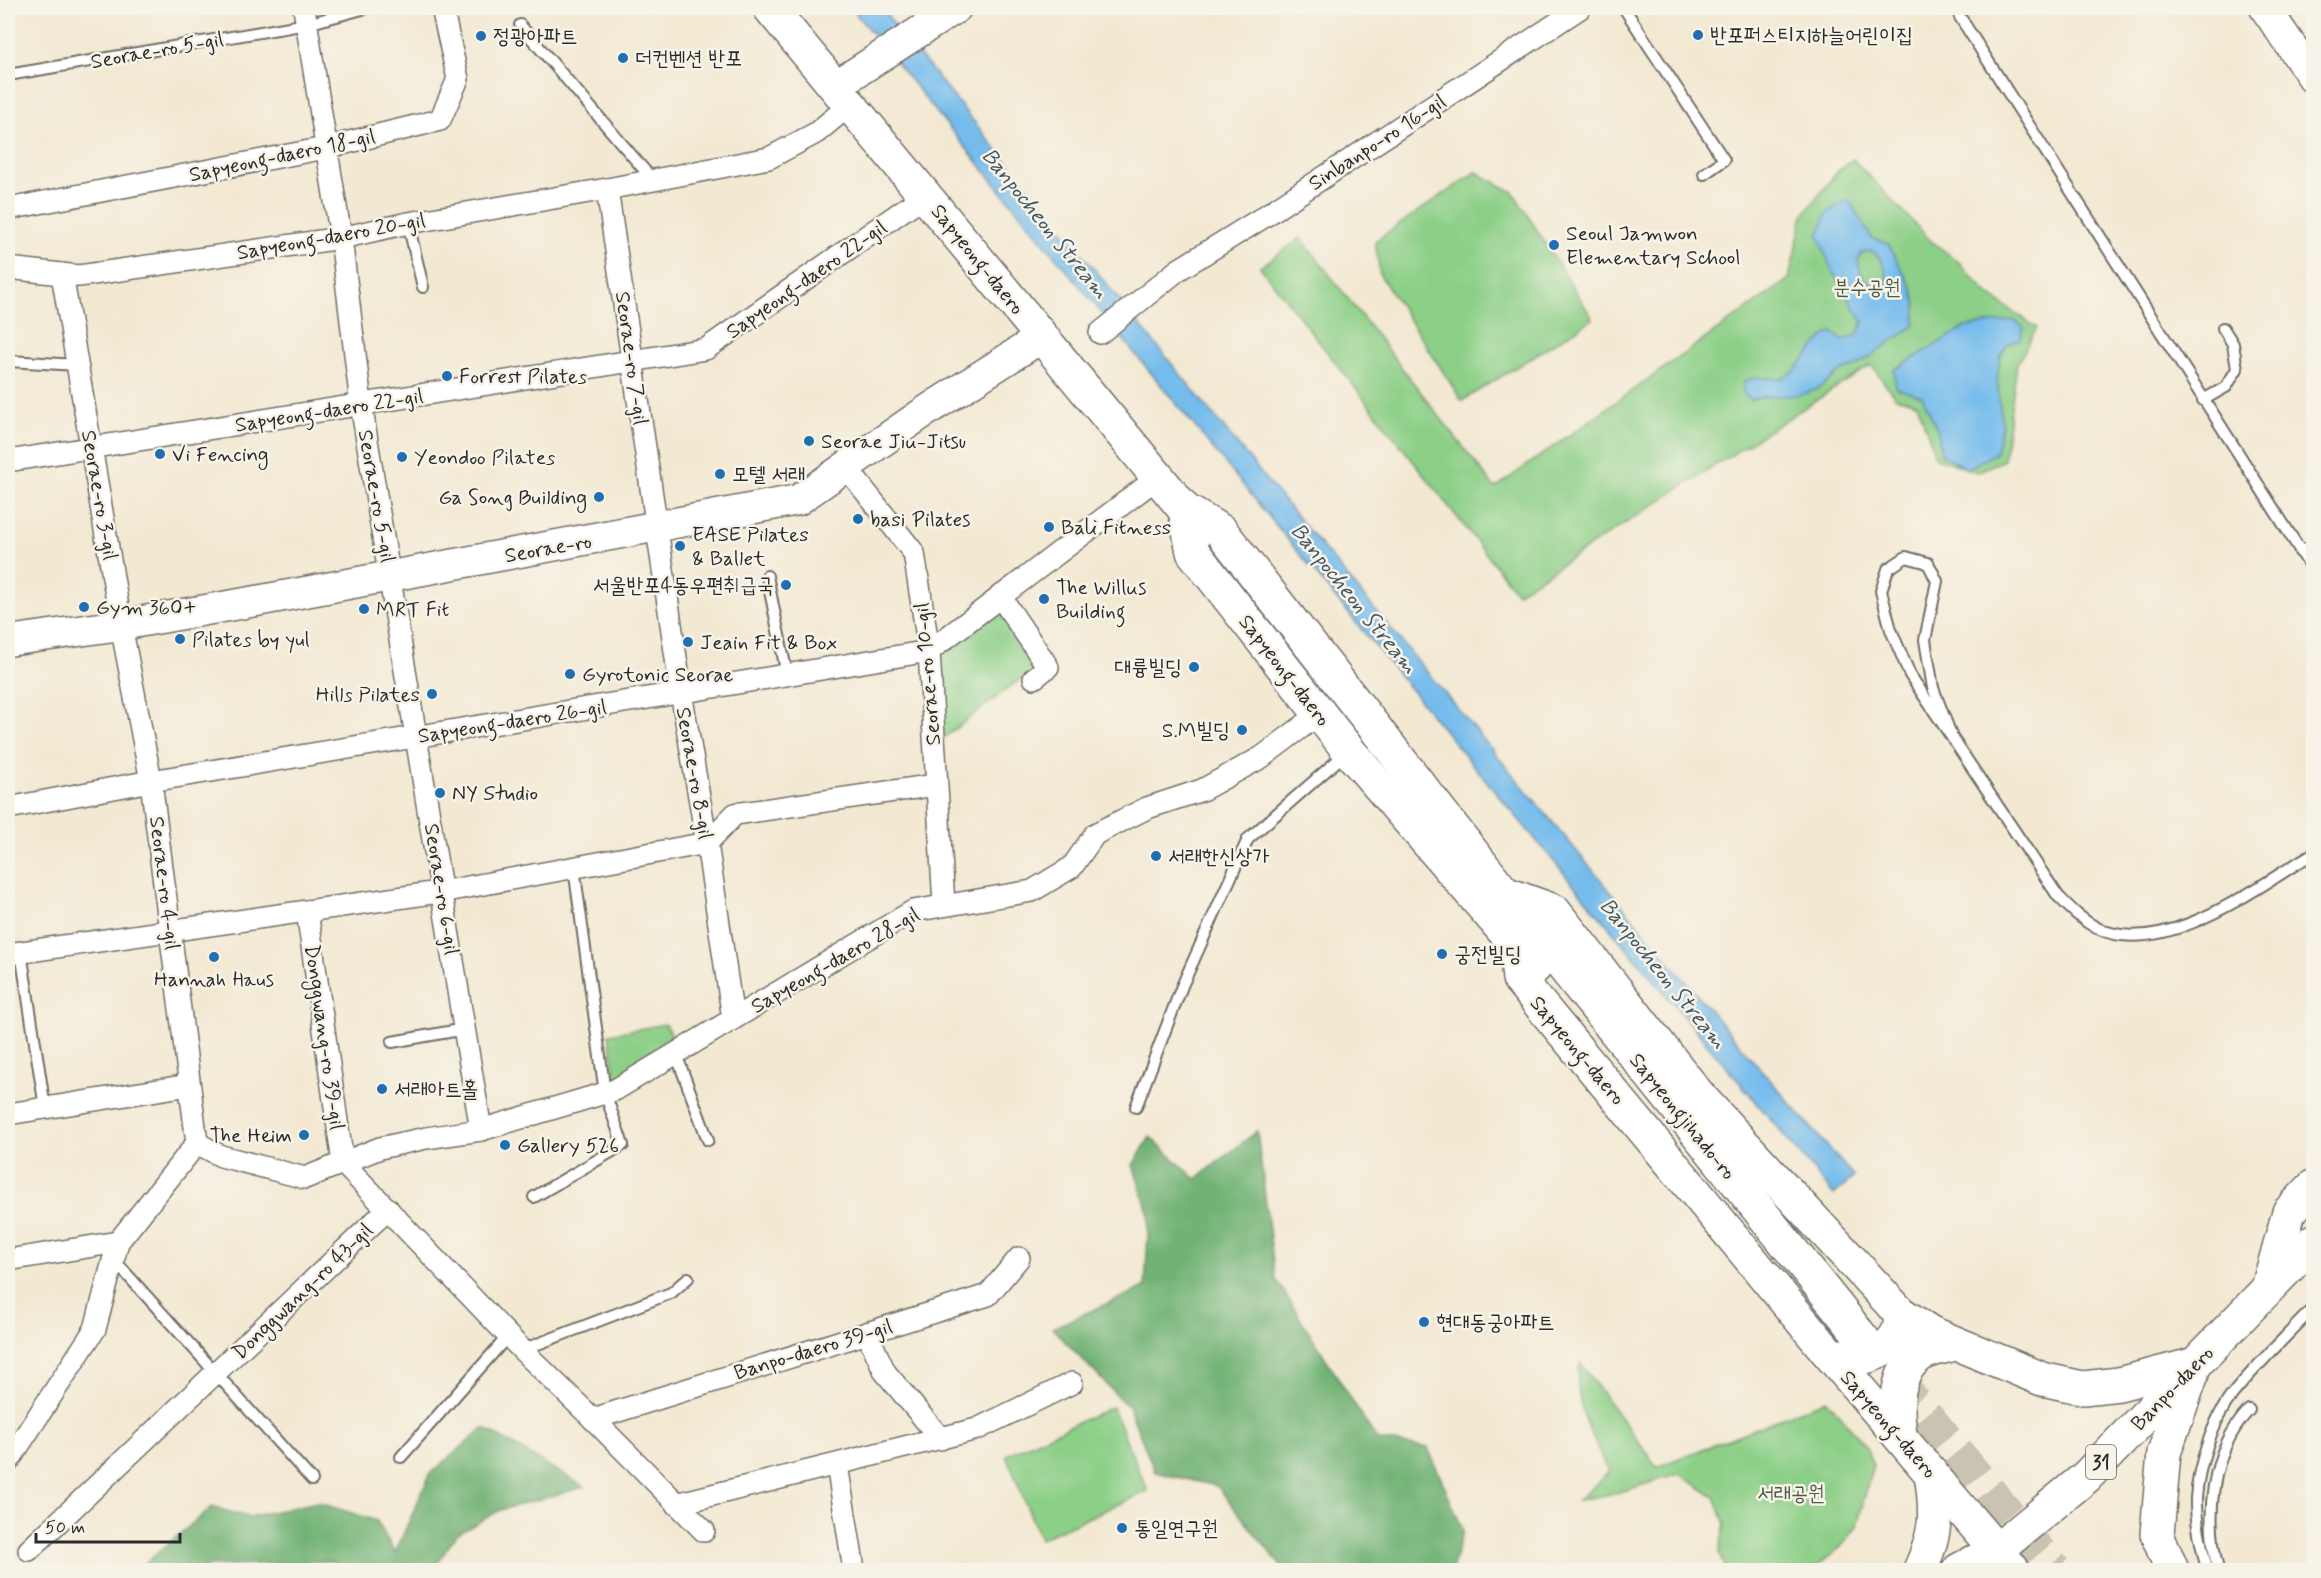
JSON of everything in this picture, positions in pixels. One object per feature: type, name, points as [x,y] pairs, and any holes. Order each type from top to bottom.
[{"type":"main road","name":"Sapyeong-daero","points":[[770,8],[1185,510],[1221,531],[1504,893]]},
{"type":"main road","name":"Sapyeong-daero","points":[[1185,510],[1193,552],[1348,751],[1515,943],[1519,979],[1846,1346],[1900,1436],[2005,1560]]},
{"type":"main road","points":[[1504,893],[1554,911],[1700,1097],[1900,1313],[1931,1333],[1955,1344],[2042,1379],[2083,1388],[2119,1384],[2196,1364]]},
{"type":"main road","name":"Sapyeongjihado-ro","points":[[1504,893],[1846,1346]]},
{"type":"main road","name":"Banpo-daero","points":[[2268,1289],[2289,1212],[2313,1186]]},
{"type":"main road","name":"31","points":[[2268,1289],[2313,1241]]},
{"type":"main road","name":"Banpo-daero","points":[[1959,1570],[2005,1560],[2268,1289],[2313,1271]]},
{"type":"main road","points":[[1846,1346],[1848,1359],[1870,1356],[1886,1347],[1899,1332],[1900,1313]]},
{"type":"main road","points":[[1900,1436],[1897,1402],[1903,1373],[1919,1355],[1955,1344]]},
{"type":"main road","points":[[2172,1570],[2157,1534],[2164,1453],[2196,1364]]},
{"type":"main road","points":[[1920,1570],[1934,1534],[1936,1511],[1931,1473]]},
{"type":"street","name":"Sapyeong-daero 18-gil","points":[[8,209],[325,148],[440,120],[458,79],[442,8]]},
{"type":"street","points":[[843,95],[885,53],[956,8]]},
{"type":"street","name":"Sinbanpo-ro 16-gil","points":[[1100,333],[1172,275],[1580,8]]},
{"type":"street","points":[[2265,8],[2312,75]]},
{"type":"street","name":"Seorae-ro 5-gil","points":[[305,16],[340,238],[361,404],[390,576]]},
{"type":"street","name":"Sapyeong-daero 20-gil","points":[[8,268],[79,276],[340,238],[408,223],[769,158],[816,133],[843,95]]},
{"type":"street","name":"Seorae-ro 7-gil","points":[[606,189],[657,527]]},
{"type":"street","name":"Sapyeong-daero 22-gil","points":[[8,461],[706,349],[926,195]]},
{"type":"street","name":"Seorae-ro 3-gil","points":[[62,274],[121,625]]},
{"type":"street","name":"Seorae-ro","points":[[8,641],[121,625],[798,500],[923,413],[1042,337]]},
{"type":"street","name":"Seorae-ro 10-gil","points":[[846,467],[914,553],[929,651],[944,904]]},
{"type":"street","name":"Sapyeong-daero 26-gil","points":[[8,808],[151,781],[929,651],[1157,477]]},
{"type":"street","name":"Seorae-ro 8-gil","points":[[657,527],[733,1019]]},
{"type":"street","name":"Seorae-ro 6-gil","points":[[390,576],[482,1130]]},
{"type":"street","points":[[1000,596],[1048,667],[1034,678]]},
{"type":"street","name":"Seorae-ro 4-gil","points":[[121,625],[151,781],[197,1143]]},
{"type":"street","name":"Sapyeong-daero 28-gil","points":[[197,1143],[220,1156],[305,1178],[380,1148],[426,1138],[482,1130],[615,1090],[914,911],[944,904],[1032,891],[1072,867],[1095,834],[1147,808],[1202,789],[1262,757],[1319,714]]},
{"type":"street","points":[[14,953],[442,892],[574,868],[707,843],[735,814],[936,785]]},
{"type":"street","name":"Donggwang-ro 39-gil","points":[[307,911],[343,1163]]},
{"type":"street","points":[[8,1113],[189,1085]]},
{"type":"street","points":[[8,1462],[95,1329],[116,1251],[197,1143]]},
{"type":"street","points":[[343,1163],[515,1343],[704,1531]]},
{"type":"street","name":"Donggwang-ro 43-gil","points":[[29,1550],[388,1209]]},
{"type":"street","points":[[8,1260],[116,1251]]},
{"type":"street","name":"Banpo-daero 39-gil","points":[[593,1419],[988,1295],[1018,1258]]},
{"type":"street","points":[[867,1333],[885,1372],[941,1439]]},
{"type":"street","points":[[676,1504],[977,1430],[1072,1383]]},
{"type":"street","points":[[837,1465],[854,1570]]},
{"type":"lane","points":[[305,16],[366,8]]},
{"type":"lane","points":[[1624,8],[1724,160],[1704,174]]},
{"type":"lane","points":[[1957,8],[1960,17],[2013,101],[2313,572]]},
{"type":"lane","name":"Seorae-ro 5-gil","points":[[8,75],[305,16]]},
{"type":"lane","points":[[520,25],[652,179]]},
{"type":"lane","points":[[408,223],[423,287]]},
{"type":"lane","points":[[2203,400],[2226,387],[2237,369],[2233,344],[2223,328]]},
{"type":"lane","points":[[8,361],[78,365]]},
{"type":"lane","points":[[2300,552],[2313,545]]},
{"type":"lane","points":[[1951,735],[1933,688],[1925,640],[1937,581],[1928,563],[1906,557],[1888,569],[1881,591],[1891,630],[1910,675],[2058,896],[2075,914],[2098,928],[2119,934],[2147,935],[2170,930],[2225,907],[2313,853]]},
{"type":"lane","points":[[766,576],[787,675]]},
{"type":"lane","points":[[1136,1107],[1182,986],[1248,838],[1348,751]]},
{"type":"lane","points":[[534,1197],[623,1145],[605,1093],[574,868]]},
{"type":"lane","points":[[14,953],[45,1108]]},
{"type":"lane","points":[[392,1042],[465,1029]]},
{"type":"lane","points":[[676,1054],[708,1140]]},
{"type":"lane","name":"Donggwang-ro 43-gil","points":[[116,1251],[217,1372],[312,1480]]},
{"type":"lane","points":[[401,1457],[515,1343],[671,1293],[688,1278]]},
{"type":"lane","points":[[2207,1570],[2200,1538],[2196,1498],[2203,1463],[2216,1423],[2231,1396],[2313,1307]]},
{"type":"lane","points":[[2218,1570],[2211,1518],[2213,1493],[2221,1458],[2231,1432],[2249,1410]]},
{"type":"green space","name":"분수공원","points":[[1853,159],[1930,240],[1959,262],[1989,295],[2037,328],[2017,364],[2004,460],[1977,472],[1936,458],[1917,403],[1895,397],[1871,365],[1517,593],[1260,267],[1301,238],[1495,488],[1789,279],[1803,215],[1838,171]]},
{"type":"green space","points":[[1476,172],[1513,192],[1593,319],[1462,401],[1380,275],[1375,241]]},
{"type":"green space","points":[[998,608],[1037,666],[942,739],[937,655]]},
{"type":"green space","points":[[665,1024],[676,1041],[616,1083],[609,1034]]},
{"type":"green space","points":[[1257,1131],[1275,1278],[1377,1440],[1428,1448],[1463,1530],[1452,1570],[1284,1570],[1217,1486],[1155,1472],[1129,1408],[1052,1328],[1145,1287],[1149,1215],[1133,1165],[1150,1137],[1196,1179]]},
{"type":"green space","name":"서래공원","points":[[1580,1363],[1657,1467],[1827,1400],[1865,1445],[1873,1465],[1857,1526],[1841,1547],[1816,1567],[1806,1570],[1727,1570],[1719,1554],[1725,1524],[1715,1497],[1679,1474],[1616,1493],[1578,1500],[1609,1472],[1590,1432],[1581,1405],[1578,1392]]},
{"type":"green space","points":[[1112,1407],[1148,1491],[1040,1539],[1006,1455]]},
{"type":"green space","points":[[484,1428],[585,1487],[500,1510],[456,1535],[433,1570],[340,1570],[333,1561],[210,1566],[201,1570],[137,1570],[212,1507],[249,1517],[317,1502],[377,1521],[395,1553],[430,1474]]},
{"type":"water","name":"Banpocheon Stream","points":[[851,8],[881,8],[1269,483],[1718,1020],[1854,1177],[1834,1195],[1468,759]]},
{"type":"water","points":[[1848,199],[1872,238],[1888,244],[1913,290],[1916,304],[1915,325],[1855,367],[1843,370],[1815,390],[1799,395],[1750,400],[1743,393],[1744,381],[1757,377],[1781,379],[1796,369],[1823,337],[1832,332],[1842,340],[1856,336],[1863,322],[1832,271],[1818,235],[1827,213]],"holes":[[[1871,251],[1883,263],[1886,272],[1887,281],[1881,286],[1871,284],[1864,278],[1858,260],[1862,253]]]},
{"type":"water","points":[[2013,320],[2024,327],[2020,339],[2007,345],[2000,357],[1997,380],[2002,425],[1996,453],[1967,469],[1941,454],[1938,431],[1922,396],[1896,388],[1894,370],[1965,327]]},
{"type":"tunnel","points":[[1863,1339],[2055,1570]]},
{"type":"place","name":"반포퍼스티지하늘어린이집","points":[[1698,35]]},
{"type":"place","name":"정광아파트","points":[[481,36]]},
{"type":"place","name":"더컨벤션 반포","points":[[623,58]]},
{"type":"place","name":"Seoul Jamwon Elementary School","points":[[1554,245]]},
{"type":"place","name":"Forrest Pilates","points":[[447,376]]},
{"type":"place","name":"Seorae Jiu-Jitsu","points":[[809,441]]},
{"type":"place","name":"Vi Fencing","points":[[160,454]]},
{"type":"place","name":"Yeondoo Pilates","points":[[402,457]]},
{"type":"place","name":"모텔 서래","points":[[720,474]]},
{"type":"place","name":"Ga Song Building","points":[[599,497]]},
{"type":"place","name":"basi Pilates","points":[[858,519]]},
{"type":"place","name":"Bali Fitness","points":[[1049,527]]},
{"type":"place","name":"EASE Pilates & Ballet","points":[[680,546]]},
{"type":"place","name":"서울반포4동우편취급국","points":[[786,585]]},
{"type":"place","name":"The Willus Building","points":[[1044,599]]},
{"type":"place","name":"Gym 360+","points":[[84,607]]},
{"type":"place","name":"MRT Fit","points":[[364,609]]},
{"type":"place","name":"Pilates by yul","points":[[180,639]]},
{"type":"place","name":"Jeain Fit & Box","points":[[688,642]]},
{"type":"place","name":"대륭빌딩","points":[[1194,667]]},
{"type":"place","name":"Gyrotonic Seorae","points":[[570,674]]},
{"type":"place","name":"Hills Pilates","points":[[432,694]]},
{"type":"place","name":"S.M빌딩","points":[[1242,730]]},
{"type":"place","name":"NY Studio","points":[[440,793]]},
{"type":"place","name":"서래한신상가","points":[[1156,856]]},
{"type":"place","name":"궁전빌딩","points":[[1442,954]]},
{"type":"place","name":"Hannah Haus","points":[[214,957]]},
{"type":"place","name":"서래아트홀","points":[[382,1089]]},
{"type":"place","name":"The Heim","points":[[304,1135]]},
{"type":"place","name":"Gallery 526","points":[[505,1145]]},
{"type":"place","name":"현대동궁아파트","points":[[1424,1322]]},
{"type":"place","name":"통일연구원","points":[[1122,1528]]}]
